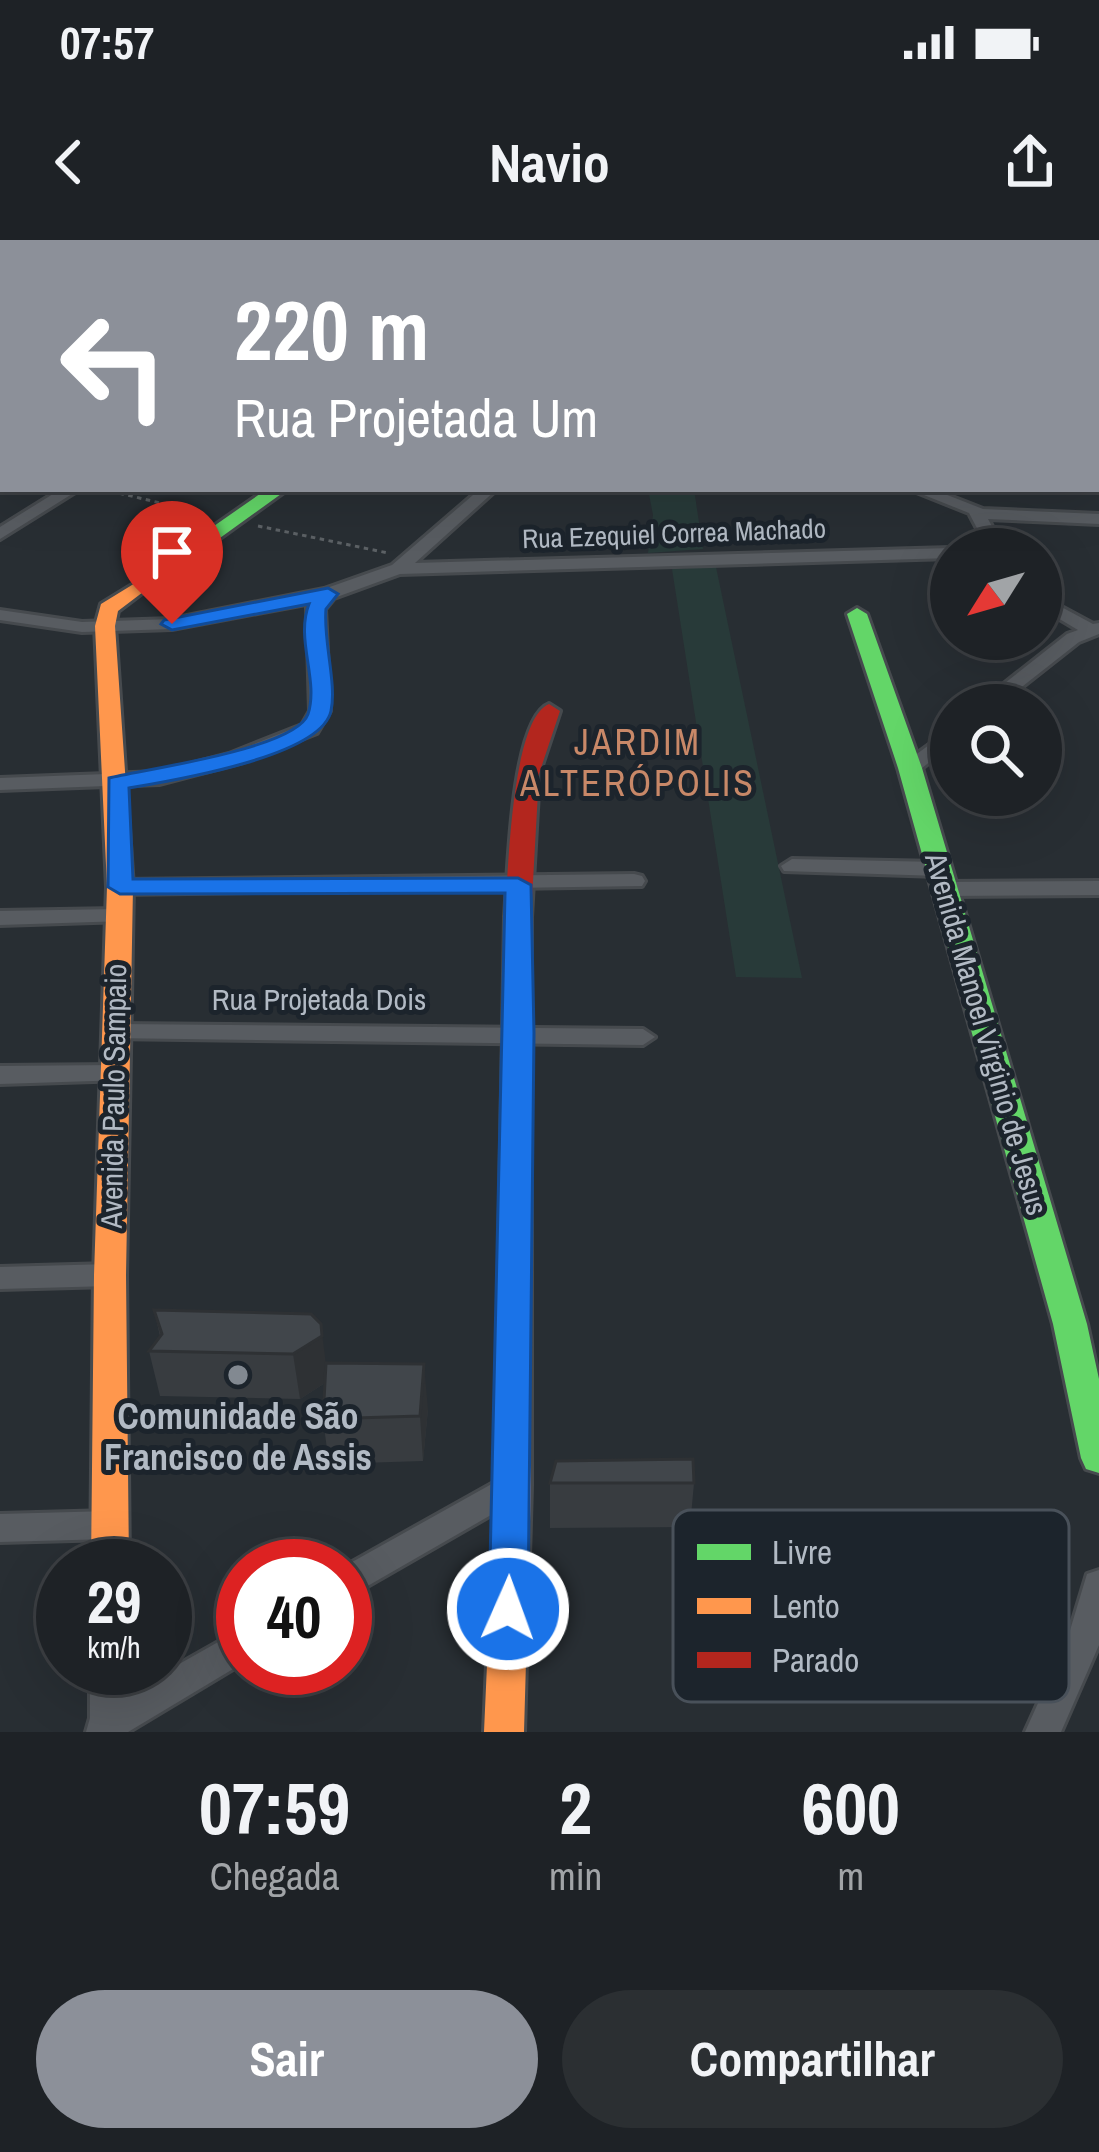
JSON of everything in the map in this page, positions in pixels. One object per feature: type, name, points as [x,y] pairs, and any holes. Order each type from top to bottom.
[{"type":"street","points":[[0,534],[67,492]]},
{"type":"street","points":[[105,626],[109,608],[275,492]]},
{"type":"street","points":[[0,615],[60,626],[172,624],[328,594],[398,569],[486,492]]},
{"type":"street","points":[[926,492],[964,504],[978,514],[985,528]]},
{"type":"street","points":[[978,514],[1096,516]]},
{"type":"street","name":"Rua Ezequiel Correa Machado","points":[[398,569],[930,554]]},
{"type":"street","points":[[0,784],[117,783],[197,769],[310,729],[320,711],[316,608],[328,594]]},
{"type":"street","points":[[1016,684],[1094,628],[1062,612]]},
{"type":"street","name":"Avenida Manoel Virginio de Jesus","points":[[857,614],[1084,1324],[1099,1458]]},
{"type":"street","name":"Avenida Paulo Sampaio","points":[[105,626],[120,887],[110,1275],[110,1539]]},
{"type":"street","points":[[504,1732],[513,1486],[518,885],[524,791],[549,710]]},
{"type":"street","points":[[910,768],[930,752]]},
{"type":"street","points":[[792,866],[1099,889]]},
{"type":"street","points":[[120,887],[634,881]]},
{"type":"street","points":[[0,918],[117,916]]},
{"type":"street","name":"Rua Projetada Dois","points":[[119,1032],[643,1037]]},
{"type":"street","points":[[0,1075],[116,1074]]},
{"type":"street","points":[[0,1278],[110,1275]]},
{"type":"street","points":[[372,1568],[513,1486]]},
{"type":"street","points":[[0,1528],[110,1525]]},
{"type":"street","points":[[1069,1673],[1099,1585]]},
{"type":"street","points":[[104,1728],[216,1660]]},
{"type":"street","points":[[104,1728],[107,1695]]},
{"type":"street","points":[[1043,1732],[1056,1702]]},
{"type":"shaded area","points":[[649,492],[694,492],[703,549],[648,553],[653,515]]},
{"type":"shaded area","points":[[716,567],[802,978],[736,977],[672,569]]},
{"type":"building","points":[[154,1310],[311,1314],[321,1324],[322,1336],[293,1354],[149,1351],[162,1334]]},
{"type":"building","points":[[326,1363],[424,1364],[420,1416],[323,1419]]},
{"type":"building","points":[[693,1459],[694,1483],[550,1483],[556,1461]]},
{"type":"traffic: fast","points":[[145,583],[275,492]]},
{"type":"traffic: fast","points":[[857,614],[910,768],[1070,1324],[1099,1458]]},
{"type":"traffic: slow","points":[[110,1539],[110,1275],[120,887],[105,626],[108,608],[145,583]]},
{"type":"traffic: slow","points":[[504,1732],[513,1486],[518,917]]},
{"type":"traffic: jam","points":[[518,917],[527,774],[549,711]]},
{"type":"place","name":"Comunidade São Francisco de Assis","points":[[238,1375]]},
{"type":"district","name":"JARDIM ALTERÓPOLIS","points":[[638,762]]},
{"type":"route","points":[[172,624],[328,594],[316,608],[314,629],[320,711],[310,729],[293,738],[197,769],[117,783],[120,887],[518,885],[520,1033],[508,1609]]}]
